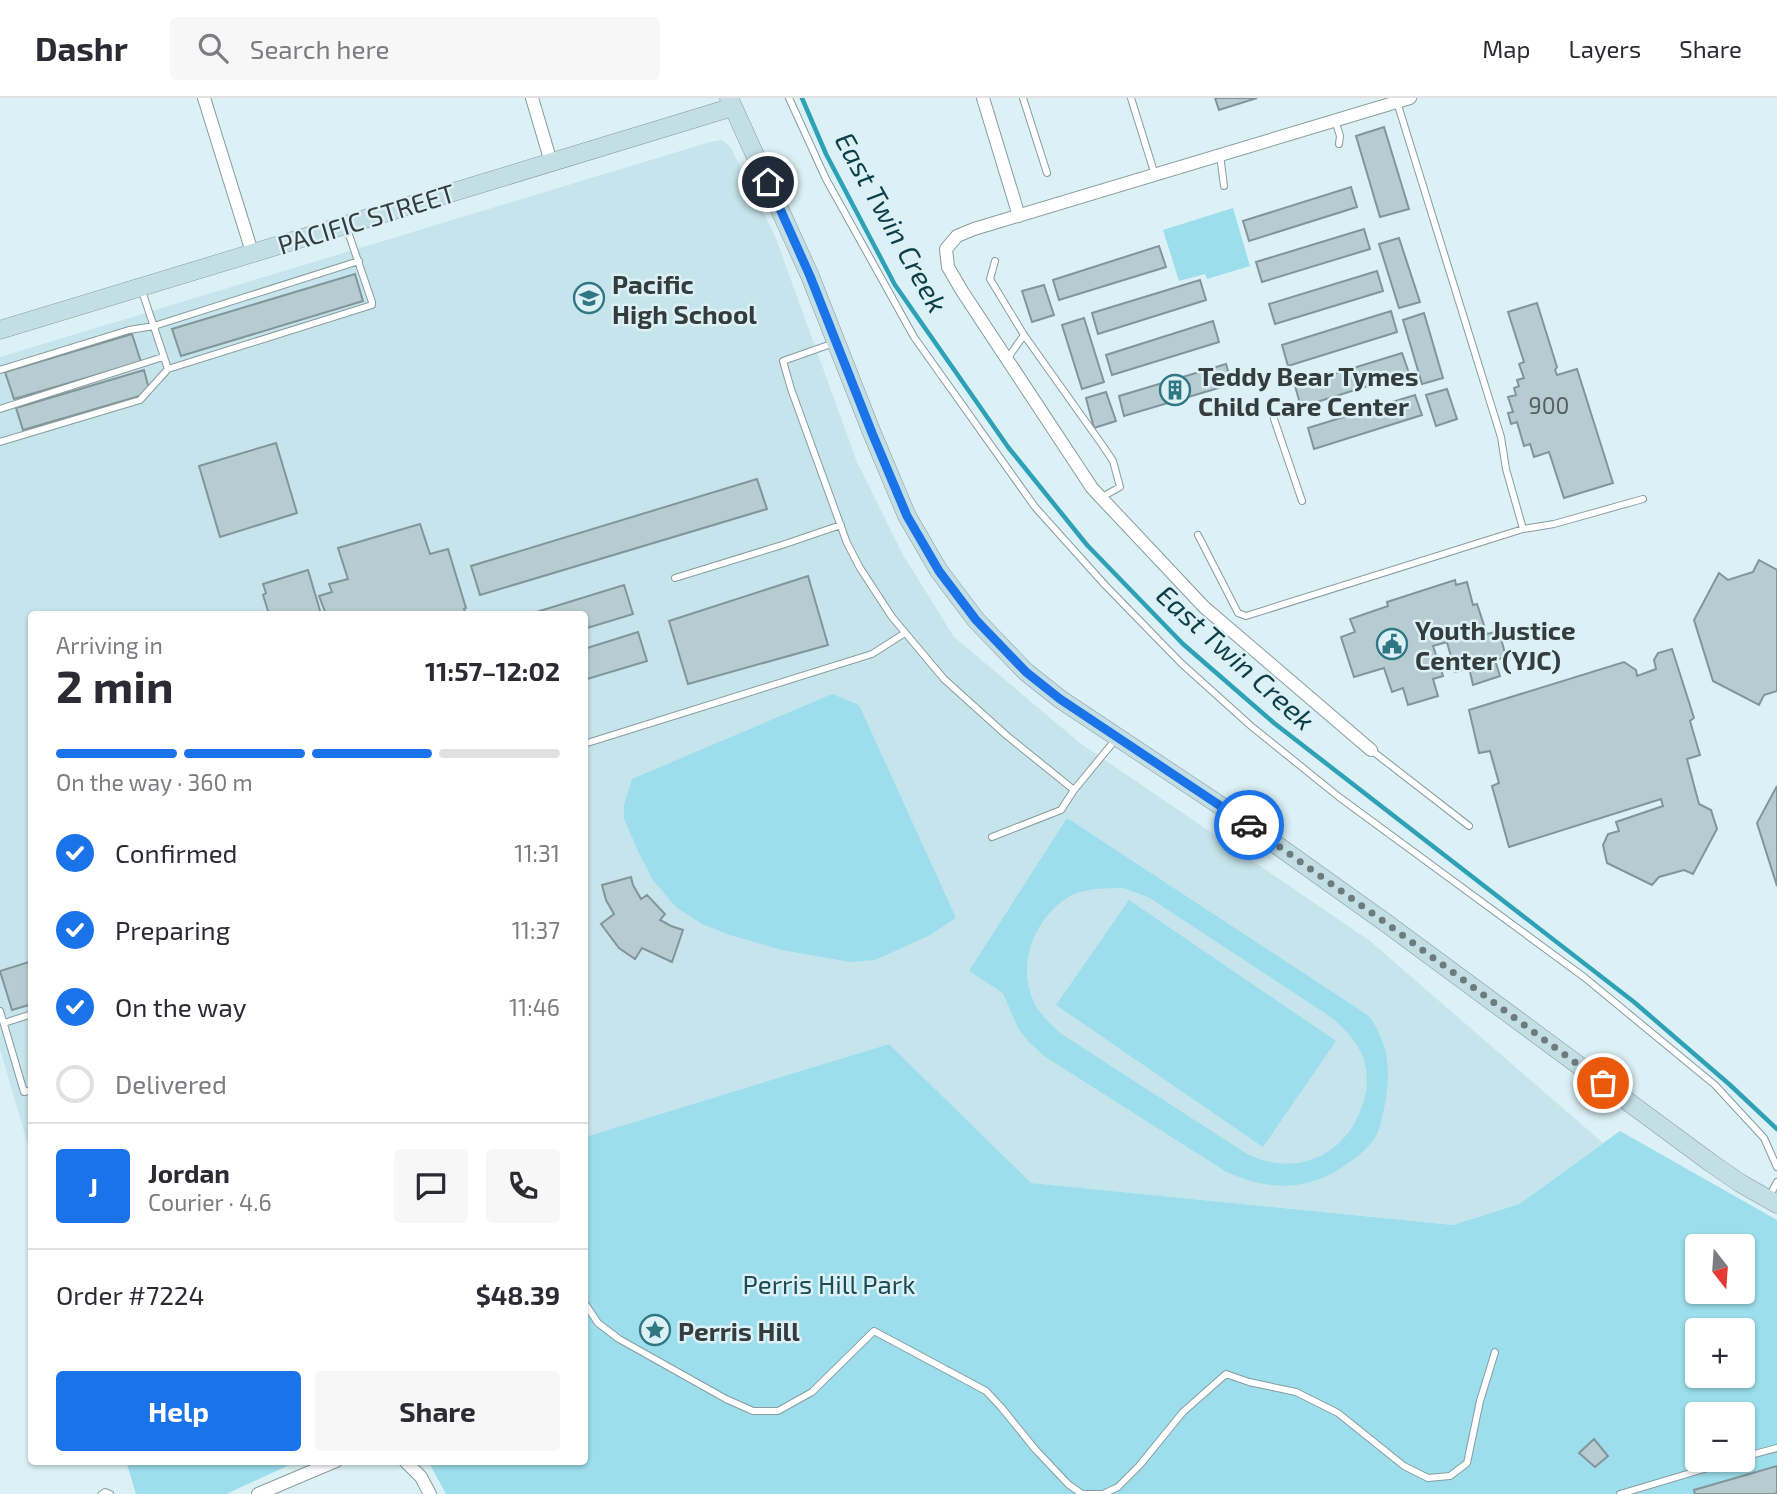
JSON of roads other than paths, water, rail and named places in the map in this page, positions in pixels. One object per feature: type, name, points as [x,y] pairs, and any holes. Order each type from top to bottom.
[{"type":"street","points":[[204,98],[252,252]]},
{"type":"street","points":[[531,98],[551,162]]},
{"type":"street","points":[[983,98],[1019,216]]},
{"type":"street","points":[[1371,750],[1204,607],[1091,488],[948,267],[946,249],[957,236],[1404,100]]},
{"type":"street","points":[[731,103],[810,276],[907,516],[939,571],[976,620],[1026,672],[1060,699],[1246,823],[1711,1163],[1773,1201]]},
{"type":"street","name":"PACIFIC STREET","points":[[0,330],[551,162],[731,103]]},
{"type":"street","points":[[258,1494],[327,1465]]},
{"type":"street","points":[[409,1465],[421,1477],[430,1494]]},
{"type":"lane","points":[[789,98],[826,179],[914,337],[1035,507],[1105,585],[1181,663],[1251,726],[1339,796],[1584,977],[1715,1085],[1764,1139],[1777,1167]]},
{"type":"lane","points":[[1023,98],[1047,173]]},
{"type":"lane","points":[[1131,98],[1155,175]]},
{"type":"lane","points":[[1404,100],[1501,437],[1506,469],[1523,529]]},
{"type":"lane","points":[[1335,121],[1340,136],[1339,144]]},
{"type":"lane","points":[[1220,155],[1224,186]]},
{"type":"lane","points":[[0,442],[140,400],[167,369],[372,304],[345,224]]},
{"type":"lane","points":[[0,370],[129,330],[154,326],[359,261]]},
{"type":"lane","points":[[995,261],[990,279],[1024,335],[1113,461],[1119,487],[1101,498]]},
{"type":"lane","points":[[141,288],[167,369]]},
{"type":"lane","points":[[1007,359],[1024,335]]},
{"type":"lane","points":[[836,342],[783,361],[847,543],[860,568],[892,617],[944,679],[1006,735],[1074,790]]},
{"type":"lane","points":[[0,409],[163,357]]},
{"type":"lane","points":[[1274,419],[1302,501]]},
{"type":"lane","points":[[1198,535],[1238,613],[1247,616],[1523,529],[1554,524],[1643,499]]},
{"type":"lane","points":[[675,578],[841,525]]},
{"type":"lane","points":[[588,743],[873,654],[905,633]]},
{"type":"lane","points":[[992,837],[1061,810],[1074,790],[1118,738]]},
{"type":"lane","points":[[1371,750],[1469,826]]},
{"type":"lane","points":[[0,1011],[24,1092],[28,1091]]},
{"type":"lane","points":[[4,1023],[28,1015]]},
{"type":"lane","points":[[1773,1201],[1777,1182]]},
{"type":"lane","points":[[588,1308],[598,1323],[619,1339],[726,1399],[753,1411],[778,1410],[813,1392],[874,1331],[986,1391],[1035,1449],[1068,1484],[1082,1494],[1103,1494],[1118,1487],[1139,1466],[1183,1412],[1226,1374],[1296,1392],[1338,1413],[1404,1466],[1427,1478],[1450,1476],[1467,1462],[1480,1401],[1495,1352]]},
{"type":"lane","points":[[1755,1454],[1777,1448]]},
{"type":"lane","points":[[1620,1494],[1694,1472]]},
{"type":"lane","points":[[102,1494],[110,1494]]},
{"type":"waterway","name":"East Twin Creek","points":[[802,98],[826,154],[895,285],[1008,447],[1087,545],[1183,644],[1274,723],[1634,1002],[1777,1129]]},
{"type":"place","name":"Pacific High School","points":[[589,298]]},
{"type":"place","name":"Teddy Bear Tymes Child Care Center","points":[[1175,390]]},
{"type":"place","name":"Youth Justice Center (YJC)","points":[[1392,644]]},
{"type":"place","name":"Perris Hill","points":[[655,1330]]},
{"type":"park label","name":"Perris Hill Park","points":[[829,1283]]}]
